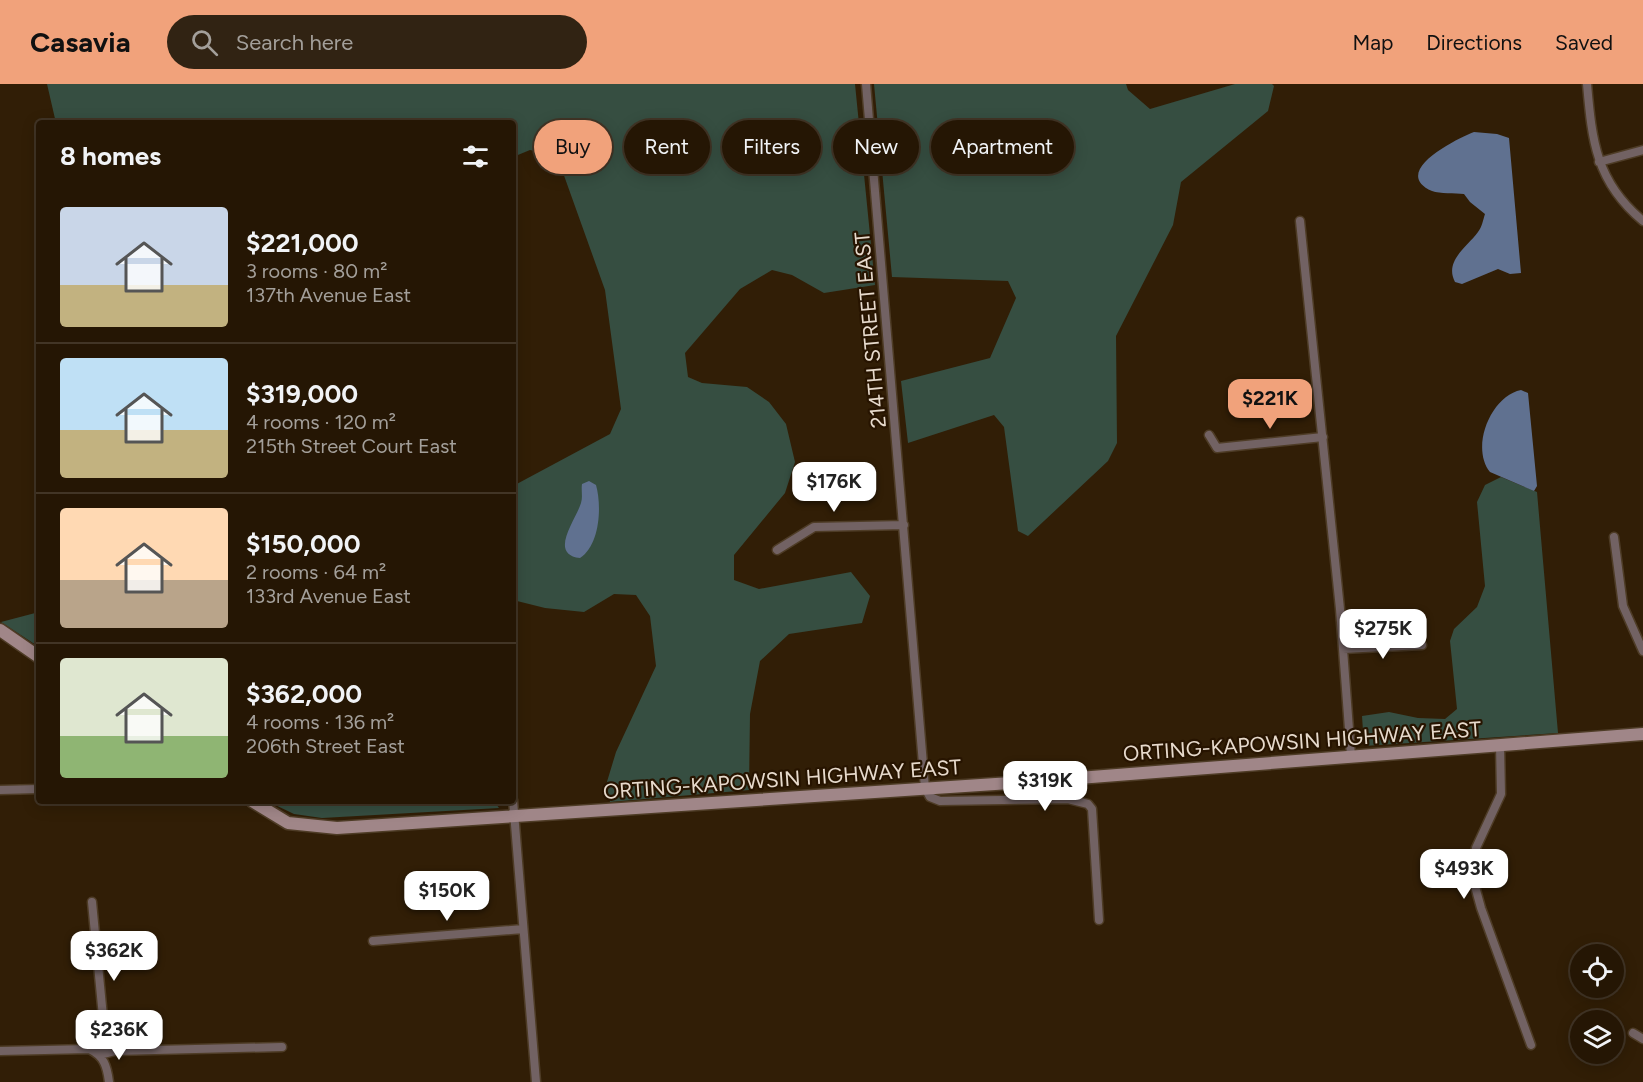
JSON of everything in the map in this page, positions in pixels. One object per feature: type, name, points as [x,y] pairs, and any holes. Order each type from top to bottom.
[{"type":"main road","points":[[0,630],[36,655]]},
{"type":"main road","name":"ORTING-KAPOWSIN HIGHWAY EAST","points":[[257,804],[288,823],[315,827],[514,817],[1643,734]]},
{"type":"street","name":"214TH STREET EAST","points":[[866,84],[925,788]]},
{"type":"street","points":[[1587,84],[1592,135],[1599,162],[1612,189],[1643,221]]},
{"type":"street","points":[[1599,162],[1643,150]]},
{"type":"street","points":[[1300,221],[1323,437],[1351,756]]},
{"type":"street","points":[[1209,435],[1217,448],[1323,437]]},
{"type":"street","points":[[777,550],[814,527],[904,525]]},
{"type":"street","points":[[1614,537],[1623,606],[1643,651]]},
{"type":"street","points":[[1343,649],[1422,645]]},
{"type":"street","points":[[1500,745],[1500,794],[1476,848],[1473,879],[1481,908],[1531,1045]]},
{"type":"street","points":[[925,788],[930,797],[940,801],[1068,799],[1088,804],[1092,809],[1099,920]]},
{"type":"street","points":[[0,790],[36,789]]},
{"type":"street","points":[[513,804],[536,1082]]},
{"type":"street","points":[[92,902],[105,1038],[99,1055]]},
{"type":"street","points":[[373,941],[523,929]]},
{"type":"street","points":[[1634,1033],[1643,1039]]},
{"type":"street","points":[[99,1055],[115,1051],[282,1047]]},
{"type":"street","points":[[0,1051],[89,1049],[99,1055],[107,1067],[109,1082]]},
{"type":"green space","points":[[47,84],[855,84],[859,120],[833,120],[833,174],[864,174],[875,285],[824,293],[792,275],[772,270],[740,289],[685,353],[688,377],[702,383],[747,387],[769,402],[786,424],[795,462],[785,493],[734,555],[734,580],[759,589],[851,572],[870,596],[862,623],[789,634],[760,661],[750,714],[749,790],[610,802],[606,785],[616,752],[656,666],[650,616],[636,595],[614,594],[584,612],[545,608],[516,601],[516,484],[610,434],[621,409],[605,290],[563,174],[612,174],[612,120],[534,120],[534,151],[530,150],[516,156],[516,120],[55,120]]},
{"type":"green space","points":[[874,84],[1126,84],[1128,90],[1150,109],[1235,84],[1272,84],[1274,86],[1268,111],[1181,182],[1173,225],[1116,336],[1117,443],[1108,461],[1028,536],[1018,531],[1004,427],[994,415],[908,443],[901,381],[990,358],[1016,298],[1008,281],[892,277],[882,174],[919,174],[919,120],[877,120]]},
{"type":"green space","points":[[1501,477],[1537,492],[1558,733],[1364,746],[1362,716],[1389,712],[1418,718],[1445,719],[1457,709],[1450,641],[1454,629],[1477,607],[1485,586],[1477,502],[1485,485]]},
{"type":"green space","points":[[36,613],[36,645],[1,622]]},
{"type":"green space","points":[[273,804],[496,804],[499,808],[322,818],[294,814]]},
{"type":"water","points":[[1474,132],[1497,134],[1509,138],[1521,273],[1510,274],[1498,269],[1462,284],[1455,282],[1452,267],[1458,255],[1479,230],[1485,214],[1464,194],[1432,191],[1421,183],[1418,175],[1422,166],[1442,148]]},
{"type":"water","points":[[1521,390],[1528,393],[1537,486],[1534,491],[1490,472],[1484,462],[1482,449],[1483,437],[1493,412],[1510,394]]},
{"type":"water","points":[[589,481],[596,485],[598,494],[598,524],[592,544],[580,558],[571,555],[566,550],[565,543],[581,503],[582,484]]}]
